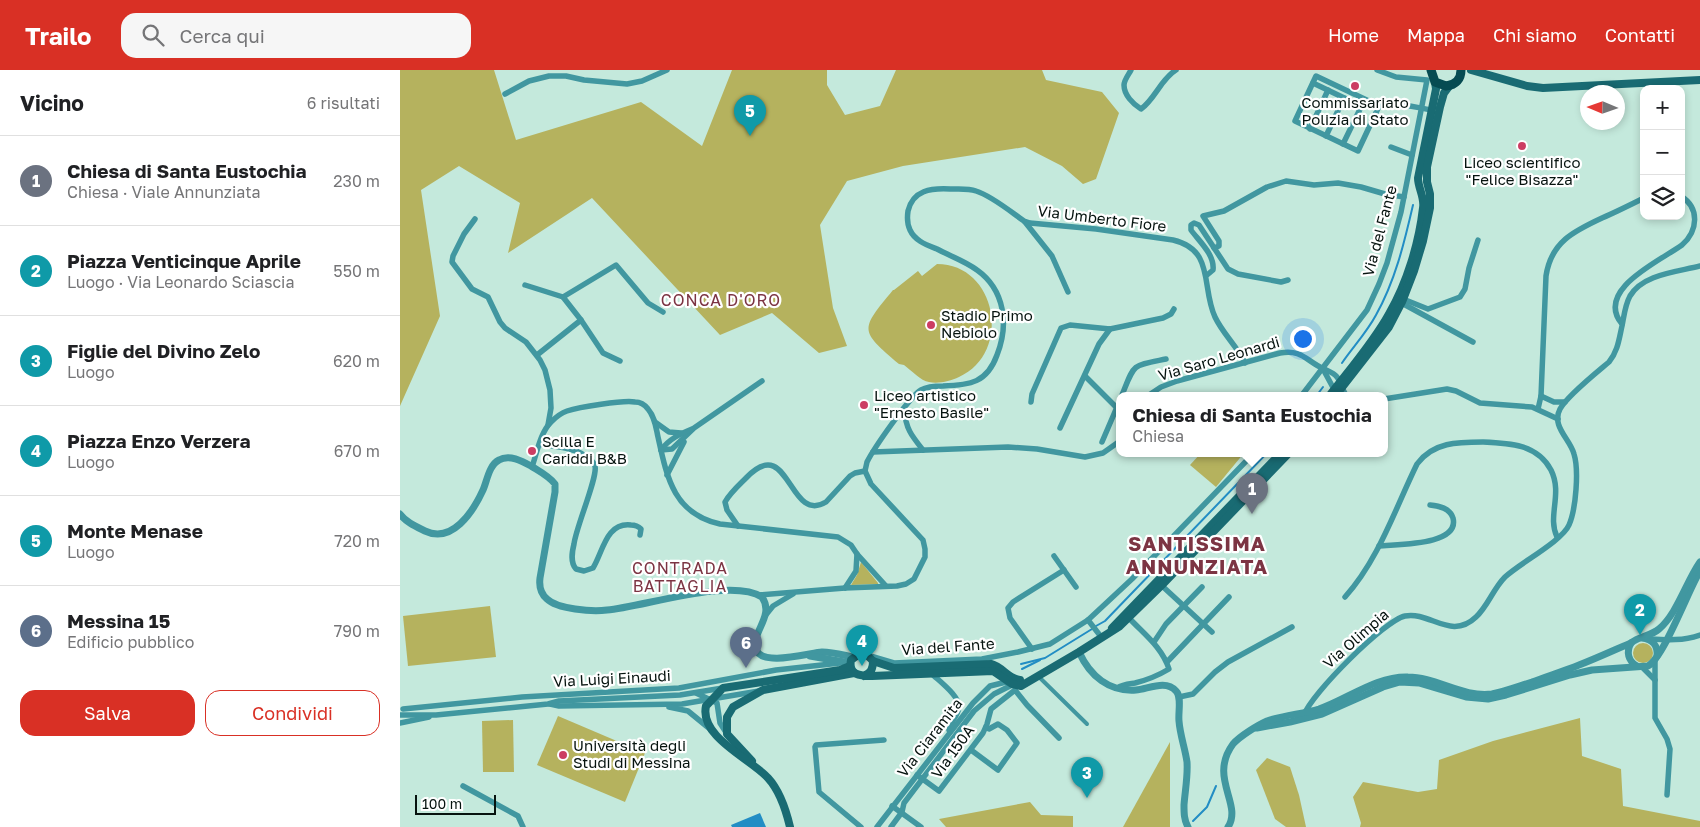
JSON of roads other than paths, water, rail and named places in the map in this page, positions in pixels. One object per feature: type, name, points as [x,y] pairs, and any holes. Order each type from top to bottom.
[{"type":"main road","points":[[1400,300],[1417,240],[1424,206],[1418,178],[1436,88],[1431,81],[1431,70]]},
{"type":"main road","points":[[1471,70],[1526,86],[1543,88],[1700,80]]},
{"type":"main road","points":[[1338,392],[1389,327],[1423,242],[1431,199],[1428,187],[1427,166],[1444,93],[1460,74],[1490,76]]},
{"type":"main road","points":[[1431,81],[1442,85],[1450,85]]},
{"type":"main road","points":[[1420,192],[1425,192],[1428,187]]},
{"type":"main road","points":[[1228,516],[1279,457]]},
{"type":"main road","points":[[1102,636],[1160,583],[1285,457]]},
{"type":"main road","points":[[850,663],[864,676],[993,671],[1014,684],[1035,678],[1079,652],[1129,618],[1160,583]]},
{"type":"main road","points":[[758,768],[735,753],[711,729],[706,718],[706,706],[723,688],[840,670],[862,653],[894,668],[991,664],[998,666],[1014,684]]},
{"type":"main road","points":[[864,676],[870,672],[873,665],[870,658]]},
{"type":"main road","points":[[790,827],[782,800],[776,788],[727,734],[727,717],[733,707],[763,690],[850,663]]},
{"type":"street","points":[[505,94],[529,81],[548,76],[631,84],[667,70]]},
{"type":"street","points":[[1131,70],[1125,83],[1125,88],[1129,99],[1141,109],[1154,96],[1171,73],[1176,70]]},
{"type":"street","points":[[1377,70],[1396,78],[1431,81]]},
{"type":"street","points":[[1373,103],[1316,76],[1295,121],[1358,151],[1382,102]]},
{"type":"street","name":"Via del Fante","points":[[1304,392],[1367,310],[1387,262],[1404,197],[1421,108],[1431,81]]},
{"type":"street","points":[[1313,83],[1361,106],[1382,102],[1432,110]]},
{"type":"street","points":[[1310,129],[1328,90]]},
{"type":"street","points":[[1326,136],[1344,98]]},
{"type":"street","points":[[1343,144],[1364,99]]},
{"type":"street","points":[[1391,147],[1412,155]]},
{"type":"street","points":[[1214,248],[1219,246],[1219,241],[1202,216],[1221,213],[1267,187],[1283,182],[1290,181],[1314,185],[1338,183],[1404,197]]},
{"type":"street","name":"Via Umberto Fiore","points":[[865,471],[866,462],[913,397],[925,388],[968,384],[984,376],[991,368],[997,356],[1003,338],[1003,312],[1000,300],[985,277],[968,264],[920,241],[908,227],[908,216],[913,200],[921,192],[930,189],[972,190],[986,195],[1024,221],[1036,224],[1096,229],[1177,241],[1187,246],[1196,253],[1202,262],[1214,315],[1245,363]]},
{"type":"street","points":[[1622,324],[1616,313],[1615,306],[1618,293],[1630,279],[1687,241],[1694,230],[1693,209],[1685,198]]},
{"type":"street","points":[[1538,409],[1541,396],[1546,276],[1553,254],[1573,232],[1640,200]]},
{"type":"street","points":[[475,220],[456,249],[452,262],[472,289],[488,297],[505,328],[526,342],[537,355],[545,370],[550,390],[551,408],[548,426],[532,467]]},
{"type":"street","points":[[1024,221],[1052,256],[1068,292]]},
{"type":"street","points":[[1206,276],[1213,270],[1213,265],[1204,247],[1191,230],[1192,224],[1199,225],[1223,263],[1232,272],[1281,282],[1288,280]]},
{"type":"street","points":[[1400,300],[1428,309],[1460,297],[1478,240]]},
{"type":"street","points":[[563,297],[614,263],[648,303],[663,312]]},
{"type":"street","points":[[1388,398],[1447,389],[1456,391],[1480,403],[1525,406],[1538,409],[1558,419],[1559,411],[1565,402],[1612,358],[1618,345],[1630,296],[1644,282],[1700,266]]},
{"type":"street","points":[[525,285],[563,297],[603,353],[620,361]]},
{"type":"street","points":[[1400,300],[1473,342]]},
{"type":"street","points":[[1030,402],[1057,333],[1061,328],[1070,325],[1110,329],[1163,318],[1171,314],[1174,309]]},
{"type":"street","points":[[537,355],[581,320]]},
{"type":"street","points":[[1060,428],[1099,344],[1110,329]]},
{"type":"street","name":"Via Saro Leonardi","points":[[1153,392],[1177,381],[1280,353],[1290,352],[1301,354],[1338,378],[1338,392]]},
{"type":"street","points":[[1123,392],[1135,367],[1140,364],[1166,359]]},
{"type":"street","points":[[1322,369],[1338,392]]},
{"type":"street","points":[[1085,376],[1116,408]]},
{"type":"street","points":[[661,450],[669,441],[694,428],[762,381]]},
{"type":"street","points":[[1541,396],[1554,402],[1565,402]]},
{"type":"street","points":[[548,426],[556,418],[568,411],[634,401],[642,404],[648,409],[655,422],[667,476],[675,493],[693,513],[715,523],[838,537],[851,545],[886,586]]},
{"type":"street","points":[[904,409],[908,431],[924,450]]},
{"type":"street","points":[[1102,442],[1116,414]]},
{"type":"street","name":"Via Olimpia","points":[[1303,716],[1315,695],[1336,672],[1397,618],[1412,615],[1452,627],[1468,624],[1480,614],[1505,578],[1557,538],[1568,527],[1571,521],[1577,477],[1574,453],[1559,428],[1558,419]]},
{"type":"street","points":[[655,422],[669,432],[683,435]]},
{"type":"street","points":[[667,476],[683,435]]},
{"type":"street","points":[[1345,598],[1366,570],[1422,457],[1439,446],[1458,442],[1518,444],[1544,460],[1555,479],[1557,488],[1553,524],[1557,538]]},
{"type":"street","points":[[540,444],[579,452],[590,458],[594,466],[594,477],[574,541],[572,562],[576,569],[584,572],[593,568],[608,534],[619,526],[626,524],[636,525],[641,529],[640,534]]},
{"type":"street","points":[[873,452],[1014,447],[1085,457],[1103,453],[1116,444]]},
{"type":"street","name":"Via del Fante","points":[[870,658],[894,662],[982,659],[1050,644],[1089,621],[1250,457]]},
{"type":"street","points":[[400,514],[407,521],[430,534],[446,533],[463,521],[475,505],[497,461],[504,458],[514,458],[550,478],[556,486],[540,578],[541,590],[550,602],[600,611],[722,590],[759,595],[845,588],[902,586],[914,579],[925,558],[925,544],[920,536],[871,484],[865,471],[854,473],[826,502],[814,505],[806,503],[798,496],[784,475],[776,467],[767,465],[758,467],[725,502],[727,510],[738,526]]},
{"type":"street","points":[[1379,546],[1428,542],[1448,533],[1453,523],[1452,515],[1446,509],[1430,505]]},
{"type":"street","points":[[845,588],[856,571],[857,554]]},
{"type":"street","points":[[1054,556],[1076,587]]},
{"type":"street","points":[[1228,827],[1232,812],[1223,776],[1225,760],[1230,749],[1238,739],[1266,721],[1303,716],[1345,701],[1393,678],[1410,676],[1467,692],[1488,694],[1582,668],[1660,628],[1670,617],[1700,562]]},
{"type":"street","points":[[1032,649],[1010,618],[1009,606],[1064,570]]},
{"type":"street","points":[[1582,668],[1648,666],[1656,658],[1665,643],[1690,588],[1700,571]]},
{"type":"street","points":[[1160,583],[1212,632]]},
{"type":"street","points":[[1154,642],[1166,624],[1202,587]]},
{"type":"street","points":[[764,618],[773,606],[795,593]]},
{"type":"street","points":[[759,595],[764,599],[766,605],[756,643],[758,654],[762,657],[807,656],[827,652],[850,663]]},
{"type":"street","points":[[1167,662],[1230,597]]},
{"type":"street","points":[[1116,688],[1135,683],[1169,669],[1167,662],[1154,642],[1129,618]]},
{"type":"street","points":[[1089,621],[1102,636]]},
{"type":"street","points":[[1179,697],[1193,694],[1220,668],[1234,658],[1292,627]]},
{"type":"street","points":[[1670,633],[1679,640]]},
{"type":"street","points":[[1641,638],[1665,643],[1700,635]]},
{"type":"street","points":[[1649,640],[1656,645],[1655,718],[1670,748],[1667,795]]},
{"type":"street","points":[[1631,643],[1628,650],[1629,658],[1655,680]]},
{"type":"street","points":[[1079,652],[1093,675],[1102,682],[1116,688],[1136,690],[1163,685],[1174,689],[1179,697],[1179,721],[1187,765],[1184,814],[1188,827]]},
{"type":"street","points":[[807,656],[850,663]]},
{"type":"street","points":[[982,665],[999,656]]},
{"type":"street","points":[[822,665],[829,659]]},
{"type":"street","name":"Via Luigi Einaudi","points":[[403,709],[531,696],[679,688],[776,670],[850,663]]},
{"type":"street","points":[[993,671],[996,677],[993,684],[1014,684],[1027,705],[1058,738]]},
{"type":"street","points":[[931,673],[958,701],[959,708],[950,724],[949,732]]},
{"type":"street","points":[[1035,678],[1087,724]]},
{"type":"street","name":"Via Ciaramita","points":[[891,827],[902,812],[904,803],[919,777],[949,732],[972,703],[993,684]]},
{"type":"street","name":"Via Ciaramita","points":[[877,827],[892,806],[974,711],[1000,690],[1014,684]]},
{"type":"street","name":"Via 150A","points":[[919,777],[940,791],[986,727],[991,708],[1014,684]]},
{"type":"street","points":[[400,715],[436,715],[548,704],[559,701],[673,695],[723,688]]},
{"type":"street","points":[[548,704],[559,706],[682,704],[763,690]]},
{"type":"street","points":[[695,692],[717,703],[720,723],[727,734]]},
{"type":"street","points":[[659,705],[688,711],[711,729]]},
{"type":"street","points":[[400,723],[436,715]]},
{"type":"street","points":[[971,750],[998,770],[1017,743],[1007,730],[998,724],[989,729],[986,727]]},
{"type":"street","points":[[861,827],[819,792],[815,747],[884,740]]},
{"type":"street","points":[[463,786],[518,816],[523,827]]},
{"type":"street","points":[[892,806],[921,827]]},
{"type":"water","points":[[760,813],[766,827],[732,827],[731,825]]},
{"type":"waterway","points":[[1342,363],[1376,315],[1389,289],[1413,205]]},
{"type":"waterway","points":[[1319,392],[1323,387]]},
{"type":"waterway","points":[[1096,626],[1105,621],[1263,457]]},
{"type":"waterway","points":[[1021,664],[1045,658],[1092,629]]},
{"type":"waterway","points":[[1022,669],[1040,660]]},
{"type":"waterway","points":[[1193,821],[1207,807],[1216,786]]},
{"type":"place","name":"Commissariato Polizia di Stato","points":[[1355,86]]},
{"type":"place","name":"Monte Menase","points":[[750,136]]},
{"type":"place","name":"Liceo scientifico \"Felice Bisazza\"","points":[[1522,146]]},
{"type":"place","name":"Stadio Primo Nebiolo","points":[[931,325]]},
{"type":"place","name":"Liceo artistico \"Ernesto Basile\"","points":[[864,405]]},
{"type":"place","name":"Scilla E Cariddi B&B","points":[[532,451]]},
{"type":"place","name":"Chiesa di Santa Eustochia","points":[[1252,514]]},
{"type":"place","name":"Piazza Venticinque Aprile","points":[[1640,635]]},
{"type":"place","name":"Piazza Enzo Verzera","points":[[862,666]]},
{"type":"place","name":"Messina 15","points":[[746,668]]},
{"type":"place","name":"Università degli Studi di Messina","points":[[563,755]]},
{"type":"place","name":"Figlie del Divino Zelo","points":[[1087,798]]},
{"type":"district","name":"CONCA D'ORO","points":[[721,300]]},
{"type":"district","name":"SANTISSIMA ANNUNZIATA","points":[[1197,556]]},
{"type":"district","name":"CONTRADA BATTAGLIA","points":[[680,577]]}]
